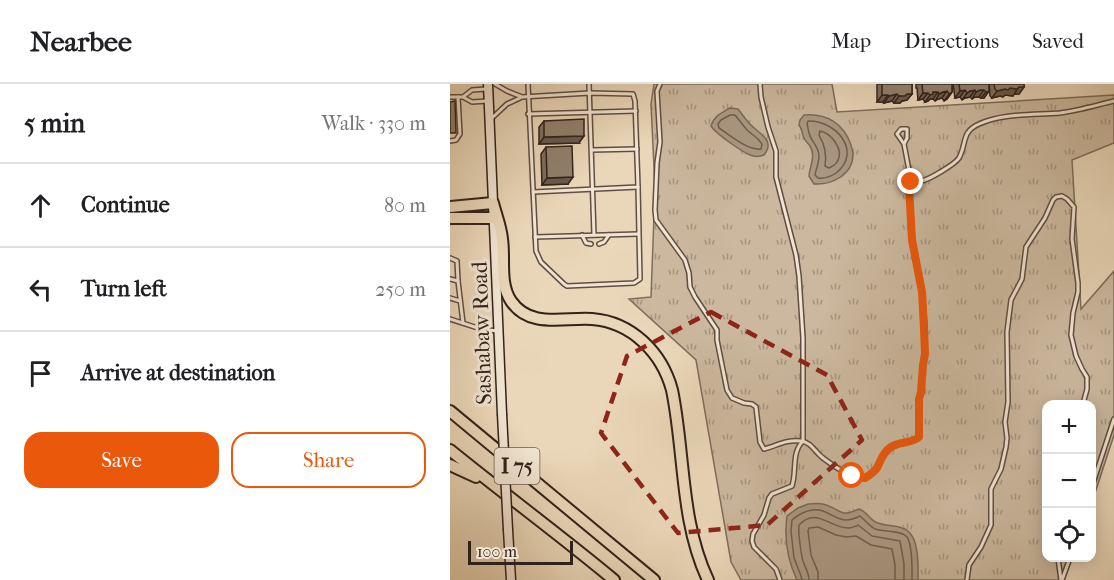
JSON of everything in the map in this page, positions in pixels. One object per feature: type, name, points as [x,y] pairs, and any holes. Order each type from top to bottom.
[{"type":"highway","points":[[450,207],[493,203],[502,238],[506,289],[511,301],[518,309],[541,320],[594,320],[616,325],[639,338],[660,361],[673,396],[693,536],[708,580]]},
{"type":"highway","points":[[450,218],[494,218]]},
{"type":"highway","name":"I 75","points":[[450,411],[654,580]]},
{"type":"highway","name":"I 75","points":[[450,450],[614,580]]},
{"type":"highway","points":[[450,465],[492,485]]},
{"type":"main road","name":"Sashabaw Road","points":[[490,86],[489,120],[511,580]]},
{"type":"lane","points":[[450,97],[463,96],[472,90],[490,86],[522,97],[528,97],[590,93],[633,94],[636,111],[639,234],[639,279],[634,283],[567,285],[541,262],[536,251],[528,114],[528,97],[528,84]]},
{"type":"lane","points":[[589,84],[594,235]]},
{"type":"lane","points":[[660,84],[657,91],[660,142],[656,220],[685,260],[694,297],[717,330],[727,390],[732,398],[756,407],[760,441],[764,449],[788,441],[803,441],[837,469],[852,476],[865,478],[876,469],[884,453],[891,447],[914,441],[919,437],[919,399],[925,337],[922,292],[912,240],[909,186],[911,182],[904,144],[897,134],[901,129],[907,129],[904,144]]},
{"type":"lane","points":[[760,84],[762,104],[776,151],[776,177],[799,276],[803,338],[803,441],[795,459],[794,480],[792,486],[772,494],[753,534],[754,547],[776,569],[780,580]]},
{"type":"lane","points":[[463,96],[472,102],[489,101]]},
{"type":"lane","points":[[450,141],[456,140],[460,134],[458,97]]},
{"type":"lane","points":[[489,120],[507,104],[522,97]]},
{"type":"lane","points":[[911,182],[921,182],[957,161],[965,136],[969,130],[979,124],[994,119],[1023,115],[1060,113],[1114,101]]},
{"type":"lane","points":[[528,114],[636,111]]},
{"type":"lane","points":[[592,150],[637,149]]},
{"type":"lane","points":[[533,192],[638,187]]},
{"type":"lane","points":[[967,580],[969,565],[981,547],[991,525],[991,489],[1001,469],[1006,447],[1007,332],[1011,300],[1022,279],[1026,246],[1046,218],[1053,200],[1059,196],[1067,199],[1074,207],[1072,239],[1078,283],[1071,335],[1076,356],[1087,377],[1084,400]]},
{"type":"lane","points":[[599,244],[604,242],[609,234]]},
{"type":"lane","points":[[535,237],[639,234]]},
{"type":"lane","points":[[582,235],[586,243],[591,244]]},
{"type":"lane","points":[[450,258],[457,261],[463,323]]},
{"type":"lane","points":[[450,279],[458,281]]},
{"type":"lane","points":[[450,298],[460,301]]},
{"type":"lane","points":[[450,319],[481,329],[499,331]]},
{"type":"lane","points":[[1096,474],[1114,419]]},
{"type":"lane","points":[[1059,562],[1061,580]]},
{"type":"lane","points":[[1061,580],[1068,562]]},
{"type":"highlighted area","points":[[711,312],[827,375],[862,440],[767,525],[678,533],[601,433],[627,356]]},
{"type":"green space","points":[[654,84],[832,84],[837,112],[1114,95],[1114,143],[1072,160],[1081,309],[1114,271],[1114,435],[1096,490],[1096,400],[1042,400],[1042,562],[1071,562],[1064,580],[741,580],[731,562],[696,360],[629,299],[651,297],[655,188],[651,104]]},
{"type":"water","points":[[730,108],[738,109],[765,138],[768,145],[764,155],[755,156],[746,153],[723,138],[711,126],[716,117]]},
{"type":"water","points":[[804,115],[820,116],[834,121],[844,131],[851,145],[853,153],[849,168],[840,177],[828,183],[814,184],[809,176],[813,153],[799,125]]},
{"type":"water","points":[[808,504],[823,504],[843,513],[859,509],[875,522],[908,531],[917,550],[918,580],[797,580],[787,548],[787,516]]},
{"type":"building","points":[[882,84],[912,84],[912,94],[882,95]]},
{"type":"building","points":[[922,84],[952,84],[952,92],[939,94],[933,92],[930,95],[923,93]]},
{"type":"building","points":[[959,84],[989,84],[989,91],[976,92],[975,90],[967,93],[965,90],[960,91]]},
{"type":"building","points":[[994,84],[1024,84],[1024,87],[997,91]]},
{"type":"building","points":[[455,101],[456,133],[450,133],[450,102]]},
{"type":"building","points":[[584,119],[584,136],[544,137],[544,121]]},
{"type":"building","points":[[572,146],[573,177],[547,178],[546,147]]},
{"type":"route","points":[[852,476],[865,478],[876,469],[884,453],[891,447],[914,441],[919,437],[919,399],[925,354],[922,292],[912,240],[909,186],[911,182]]}]
